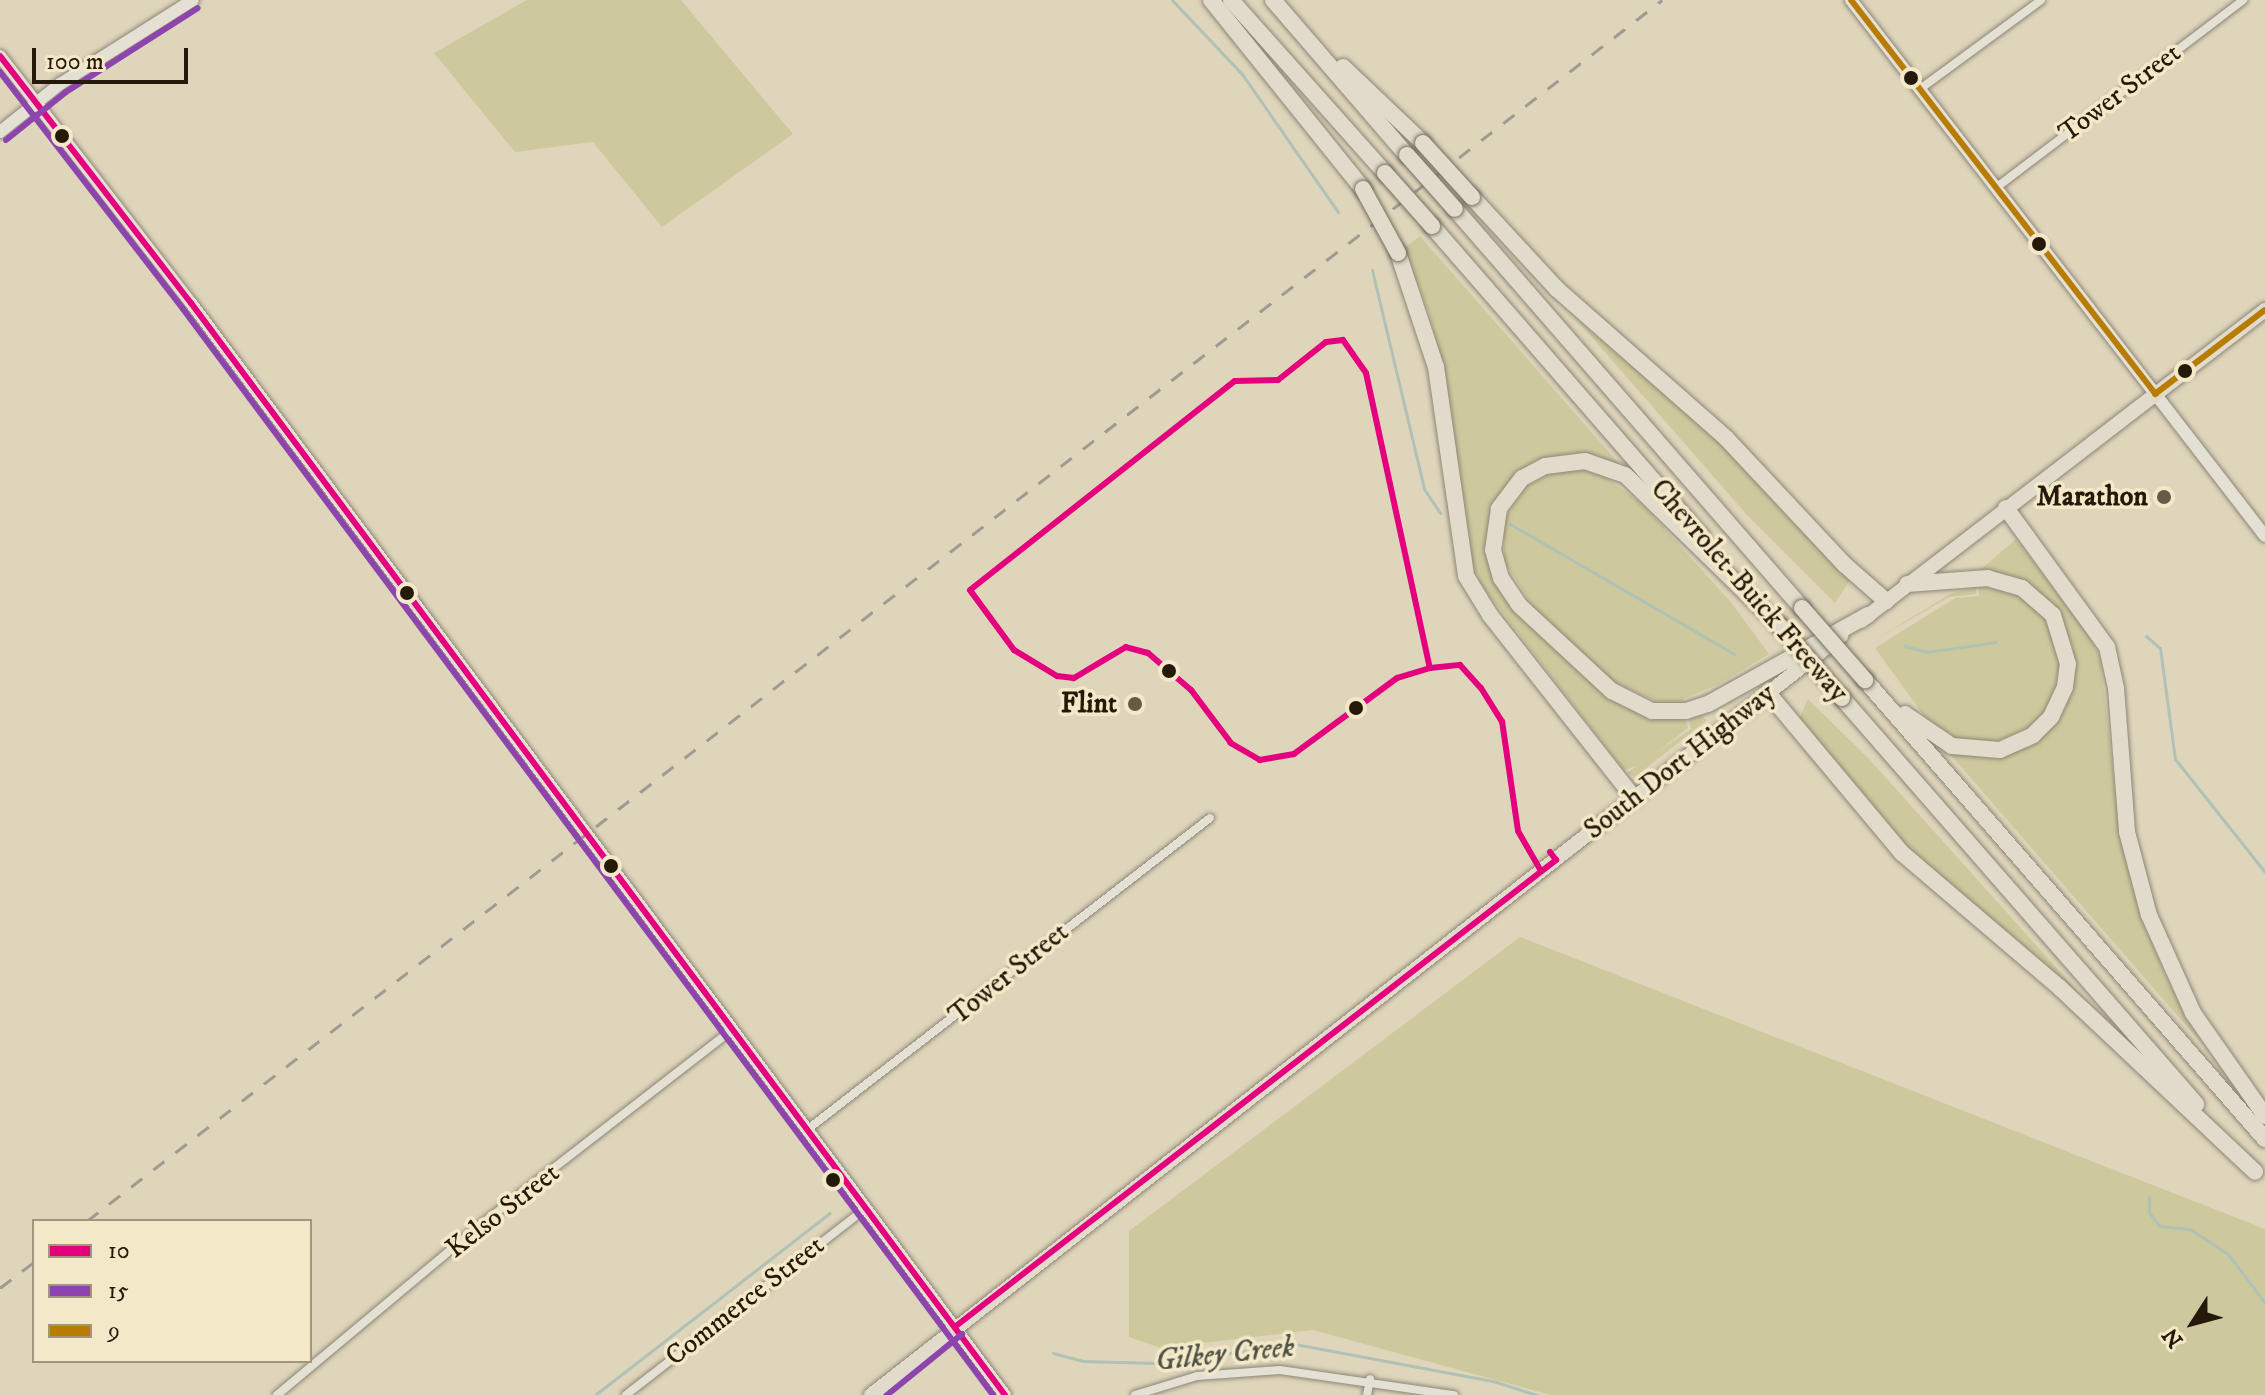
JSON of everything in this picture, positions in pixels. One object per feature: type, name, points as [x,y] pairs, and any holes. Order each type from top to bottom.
[{"type":"highway","points":[[1211,0],[1363,189],[1398,253],[1438,377],[1466,576],[1480,602],[1634,798]]},
{"type":"highway","name":"Chevrolet-Buick Freeway","points":[[1231,0],[1432,226],[2260,1178]]},
{"type":"highway","name":"Chevrolet-Buick Freeway","points":[[1273,0],[2265,1139]]},
{"type":"highway","points":[[1285,13],[1423,143],[1557,289],[1726,438],[1845,565],[1886,601]]},
{"type":"highway","points":[[1780,626],[1625,475],[1585,461],[1545,466],[1522,478],[1499,509],[1493,550],[1501,578],[1519,605],[1612,691],[1652,711],[1686,711],[1708,704],[1868,615]]},
{"type":"highway","points":[[2006,508],[2107,647],[2116,688],[2126,821],[2149,915],[2193,1013],[2265,1116]]},
{"type":"highway","points":[[1865,680],[1940,740],[1975,751],[2000,750],[2033,735],[2061,699],[2068,664],[2064,640],[2053,615],[2034,596],[1988,578],[1907,584]]},
{"type":"highway","points":[[1768,693],[1902,853],[2060,988],[2260,1178]]},
{"type":"main road","name":"South Dort Highway","points":[[871,1395],[1907,584],[2265,310]]},
{"type":"street","points":[[0,132],[36,102],[193,0]]},
{"type":"street","points":[[1851,0],[2265,536]]},
{"type":"street","points":[[1920,89],[2041,0]]},
{"type":"street","name":"Tower Street","points":[[1997,187],[2243,0]]},
{"type":"street","points":[[0,56],[1005,1395]]},
{"type":"street","name":"Tower Street","points":[[808,1129],[1210,818]]},
{"type":"street","name":"Kelso Street","points":[[277,1395],[474,1230],[732,1030]]},
{"type":"street","name":"Commerce Street","points":[[626,1395],[865,1209]]},
{"type":"street","points":[[1135,1395],[1158,1385],[1233,1371],[1370,1379],[1454,1395]]},
{"type":"street","points":[[1367,1395],[1370,1379]]},
{"type":"street","points":[[1158,1385],[1164,1395]]},
{"type":"shaded area","points":[[527,0],[681,0],[793,134],[662,227],[593,142],[515,152],[434,53]]},
{"type":"shaded area","points":[[1420,236],[1621,466],[1605,460],[1516,476],[1493,509],[1486,548],[1488,561],[1592,681],[1672,719],[1685,719],[1688,728],[1641,765],[1624,770],[1485,590],[1470,561],[1446,377],[1429,312],[1403,249]]},
{"type":"shaded area","points":[[1576,319],[1719,440],[1850,580],[1835,603],[1747,515]]},
{"type":"shaded area","points":[[1576,469],[1603,475],[1643,505],[1730,601],[1769,654],[1721,683],[1683,699],[1683,703],[1662,704],[1615,682],[1537,612],[1504,561],[1504,519],[1526,487],[1549,474]]},
{"type":"shaded area","points":[[2016,539],[2088,634],[2100,658],[2117,807],[2135,895],[2164,973],[2203,1045],[1949,753],[1990,758],[2024,748],[2058,719],[2072,691],[2073,646],[2053,604],[2017,578],[1979,571]]},
{"type":"shaded area","points":[[1976,587],[1976,594],[1949,597],[1875,640],[1950,594]]},
{"type":"shaded area","points":[[1979,587],[2012,592],[2039,611],[2051,630],[2060,662],[2055,691],[2045,711],[2028,728],[1995,742],[1958,739],[1927,720],[1875,648],[1955,598],[1979,596]]},
{"type":"shaded area","points":[[1808,699],[1870,760],[2089,1004],[1918,860],[1799,719]]},
{"type":"shaded area","points":[[1702,715],[1706,721],[1635,777],[1627,773],[1691,729],[1689,718]]},
{"type":"shaded area","points":[[1520,937],[2265,1229],[2265,1395],[1551,1395],[1313,1330],[1161,1348],[1129,1337],[1129,1231]]},
{"type":"waterway","points":[[1172,0],[1242,74],[1338,212]]},
{"type":"waterway","points":[[1372,270],[1424,489],[1440,513]]},
{"type":"waterway","points":[[1510,524],[1734,654]]},
{"type":"waterway","points":[[2146,636],[2160,648],[2175,759],[2265,872]]},
{"type":"waterway","points":[[1905,646],[1927,652],[1996,642]]},
{"type":"waterway","points":[[2149,1197],[2149,1212],[2159,1226],[2190,1229],[2228,1254],[2265,1303]]},
{"type":"waterway","name":"Gilkey Creek","points":[[595,1395],[830,1213]]},
{"type":"waterway","name":"Gilkey Creek","points":[[1053,1353],[1083,1361],[1156,1363],[1295,1344],[1493,1381],[1537,1395]]},
{"type":"railway","points":[[90,1219],[1662,0]]},
{"type":"railway","points":[[0,1288],[32,1264]]},
{"type":"transit line","name":"9","points":[[1851,0],[2155,394]]},
{"type":"transit line","name":"15","points":[[6,140],[66,92],[198,8]]},
{"type":"transit line","name":"10","points":[[0,56],[191,303],[1005,1395]]},
{"type":"transit line","name":"15","points":[[0,72],[183,309],[993,1395]]},
{"type":"transit line","name":"9","points":[[2155,394],[2265,310]]},
{"type":"transit line","name":"10","points":[[1343,340],[1366,373],[1430,668],[1397,678],[1294,754],[1260,760],[1231,743],[1191,690],[1148,653],[1126,647],[1074,678],[1057,676],[1014,650],[970,590],[1235,381],[1278,380],[1326,342],[1343,340]]},
{"type":"transit line","name":"10","points":[[1430,668],[1460,665],[1481,688]]},
{"type":"transit line","name":"10","points":[[1481,688],[1502,721],[1518,831],[1541,871]]},
{"type":"transit line","name":"10","points":[[956,1326],[1556,860],[1550,852]]},
{"type":"transit line","name":"15","points":[[887,1395],[962,1334]]},
{"type":"place","name":"Marathon","points":[[2164,497]]},
{"type":"place","name":"Flint","points":[[1135,704]]}]
